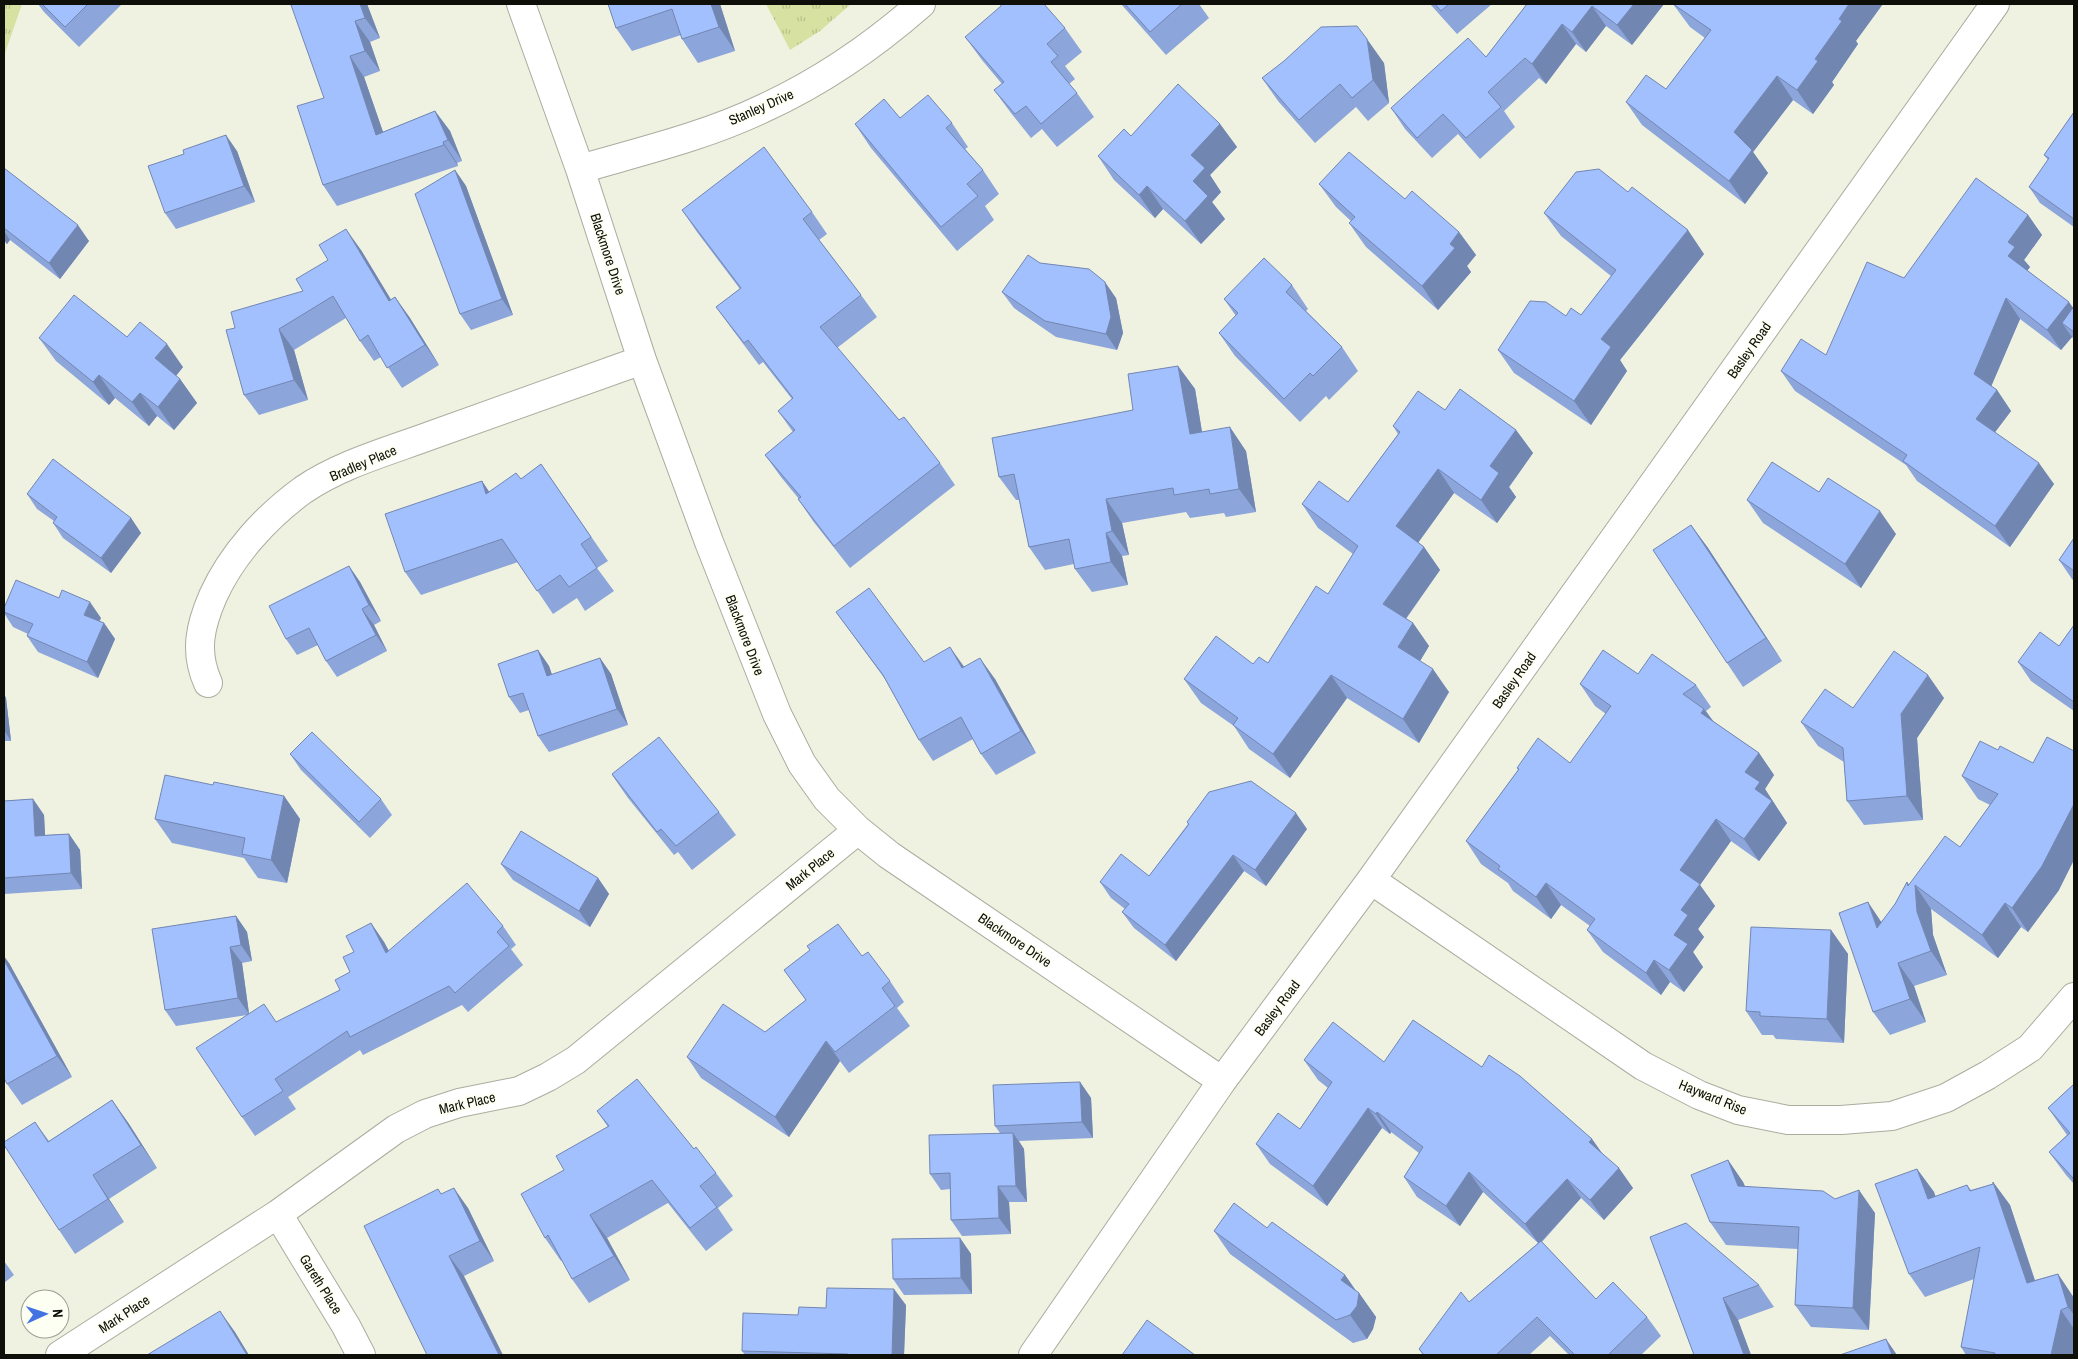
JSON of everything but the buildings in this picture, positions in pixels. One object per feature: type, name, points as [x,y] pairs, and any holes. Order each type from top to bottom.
[{"type":"street","name":"Blackmore Drive","points":[[522,4],[580,169],[642,360],[709,542],[777,714],[802,764],[827,799],[858,830],[889,855],[1222,1081]]},
{"type":"street","name":"Stanley Drive","points":[[580,169],[695,135],[763,109],[808,86],[856,57],[921,4]]},
{"type":"street","name":"Basley Road","points":[[1033,1355],[1222,1081],[1371,880],[1995,4]]},
{"type":"street","name":"Bradley Place","points":[[208,683],[202,668],[199,650],[200,634],[205,613],[219,582],[242,548],[266,522],[304,490],[341,470],[385,452],[642,360]]},
{"type":"street","name":"Mark Place","points":[[60,1355],[278,1214],[396,1129],[425,1114],[459,1103],[520,1091],[576,1060],[858,830]]},
{"type":"street","name":"Hayward Rise","points":[[1371,880],[1643,1066],[1699,1095],[1738,1110],[1788,1120],[1841,1120],[1892,1116],[1946,1098],[1988,1075],[2030,1048],[2074,997]]},
{"type":"street","name":"Gareth Place","points":[[278,1214],[346,1326],[361,1355]]},
{"type":"green space","points":[[4,4],[22,4],[4,56]]},
{"type":"green space","points":[[766,4],[851,4],[820,31],[790,50]]}]
